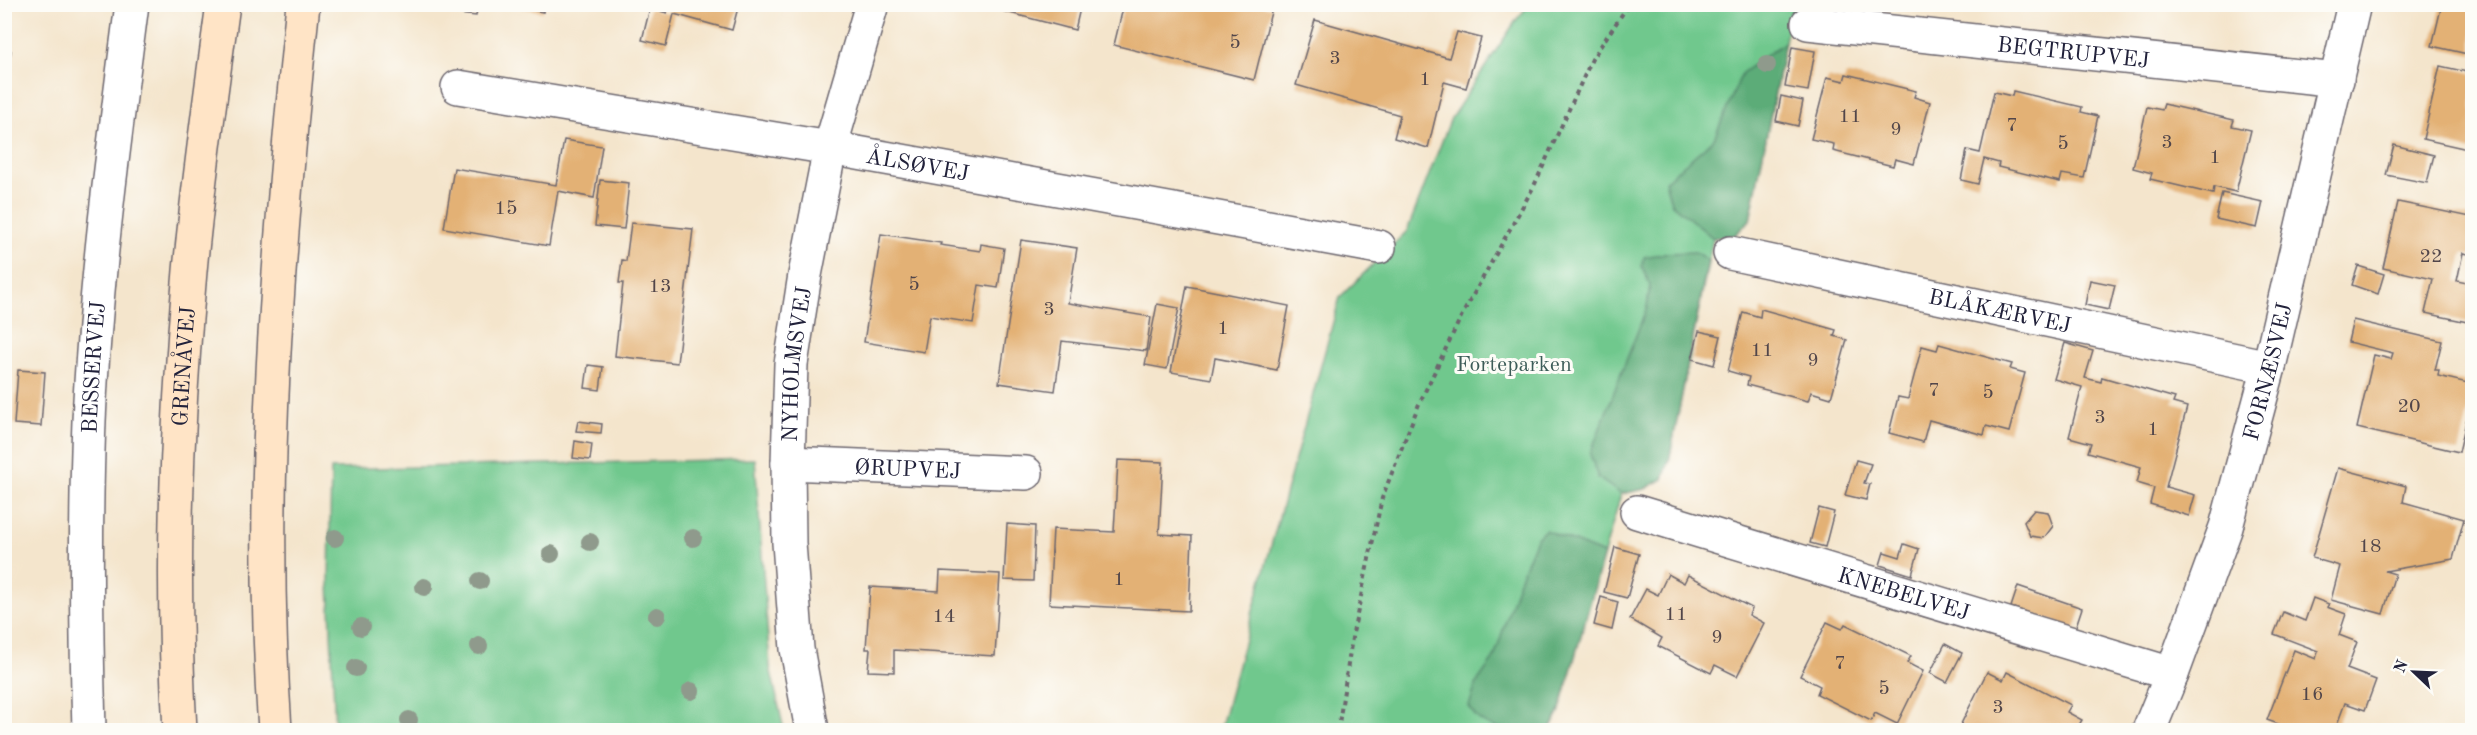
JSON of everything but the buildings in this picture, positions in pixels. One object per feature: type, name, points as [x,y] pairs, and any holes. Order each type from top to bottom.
[{"type":"main road","name":"GRENÅVEJ","points":[[180,730],[176,575],[180,423],[190,272],[223,4]]},
{"type":"main road","points":[[275,730],[269,580],[271,428],[278,278],[303,4]]},
{"type":"street","name":"BESSERVEJ","points":[[89,730],[85,573],[89,419],[100,270],[132,4]]},
{"type":"street","name":"NYHOLMSVEJ","points":[[812,730],[797,649],[789,543],[790,364],[830,148],[872,4]]},
{"type":"street","name":"FORNÆSVEJ","points":[[2149,730],[2226,527],[2269,367],[2354,4]]},
{"type":"street","name":"BEGTRUPVEJ","points":[[1808,23],[2337,80]]},
{"type":"street","name":"ÅLSØVEJ","points":[[458,87],[830,148],[1379,247]]},
{"type":"street","name":"BLÅKÆRVEJ","points":[[1730,253],[2269,367]]},
{"type":"street","name":"ØRUPVEJ","points":[[788,463],[1026,473]]},
{"type":"street","name":"KNEBELVEJ","points":[[1636,512],[2172,674]]},
{"type":"path","points":[[1338,730],[1352,638],[1382,498],[1419,404],[1462,315],[1534,186],[1592,59],[1629,4]]},
{"type":"green space","name":"Forteparken","points":[[1529,5],[1806,5],[1790,16],[1750,220],[1735,235],[1713,238],[1669,461],[1663,479],[1645,489],[1621,494],[1559,713],[1549,730],[1220,730],[1340,297],[1407,231],[1451,118],[1517,19]]},
{"type":"green space","points":[[1785,42],[1750,220],[1735,235],[1713,238],[1671,203],[1665,181],[1714,139],[1742,73]]},
{"type":"green space","points":[[1695,252],[1708,260],[1669,461],[1663,479],[1645,489],[1621,494],[1598,478],[1590,454],[1647,307],[1650,285],[1642,266],[1644,257]]},
{"type":"green space","points":[[755,459],[770,667],[784,730],[335,730],[329,581],[331,469]]},
{"type":"green space","points":[[1545,530],[1604,554],[1559,713],[1549,730],[1527,731],[1492,727],[1475,715],[1469,706],[1477,682],[1494,658],[1519,580],[1536,539]]}]
